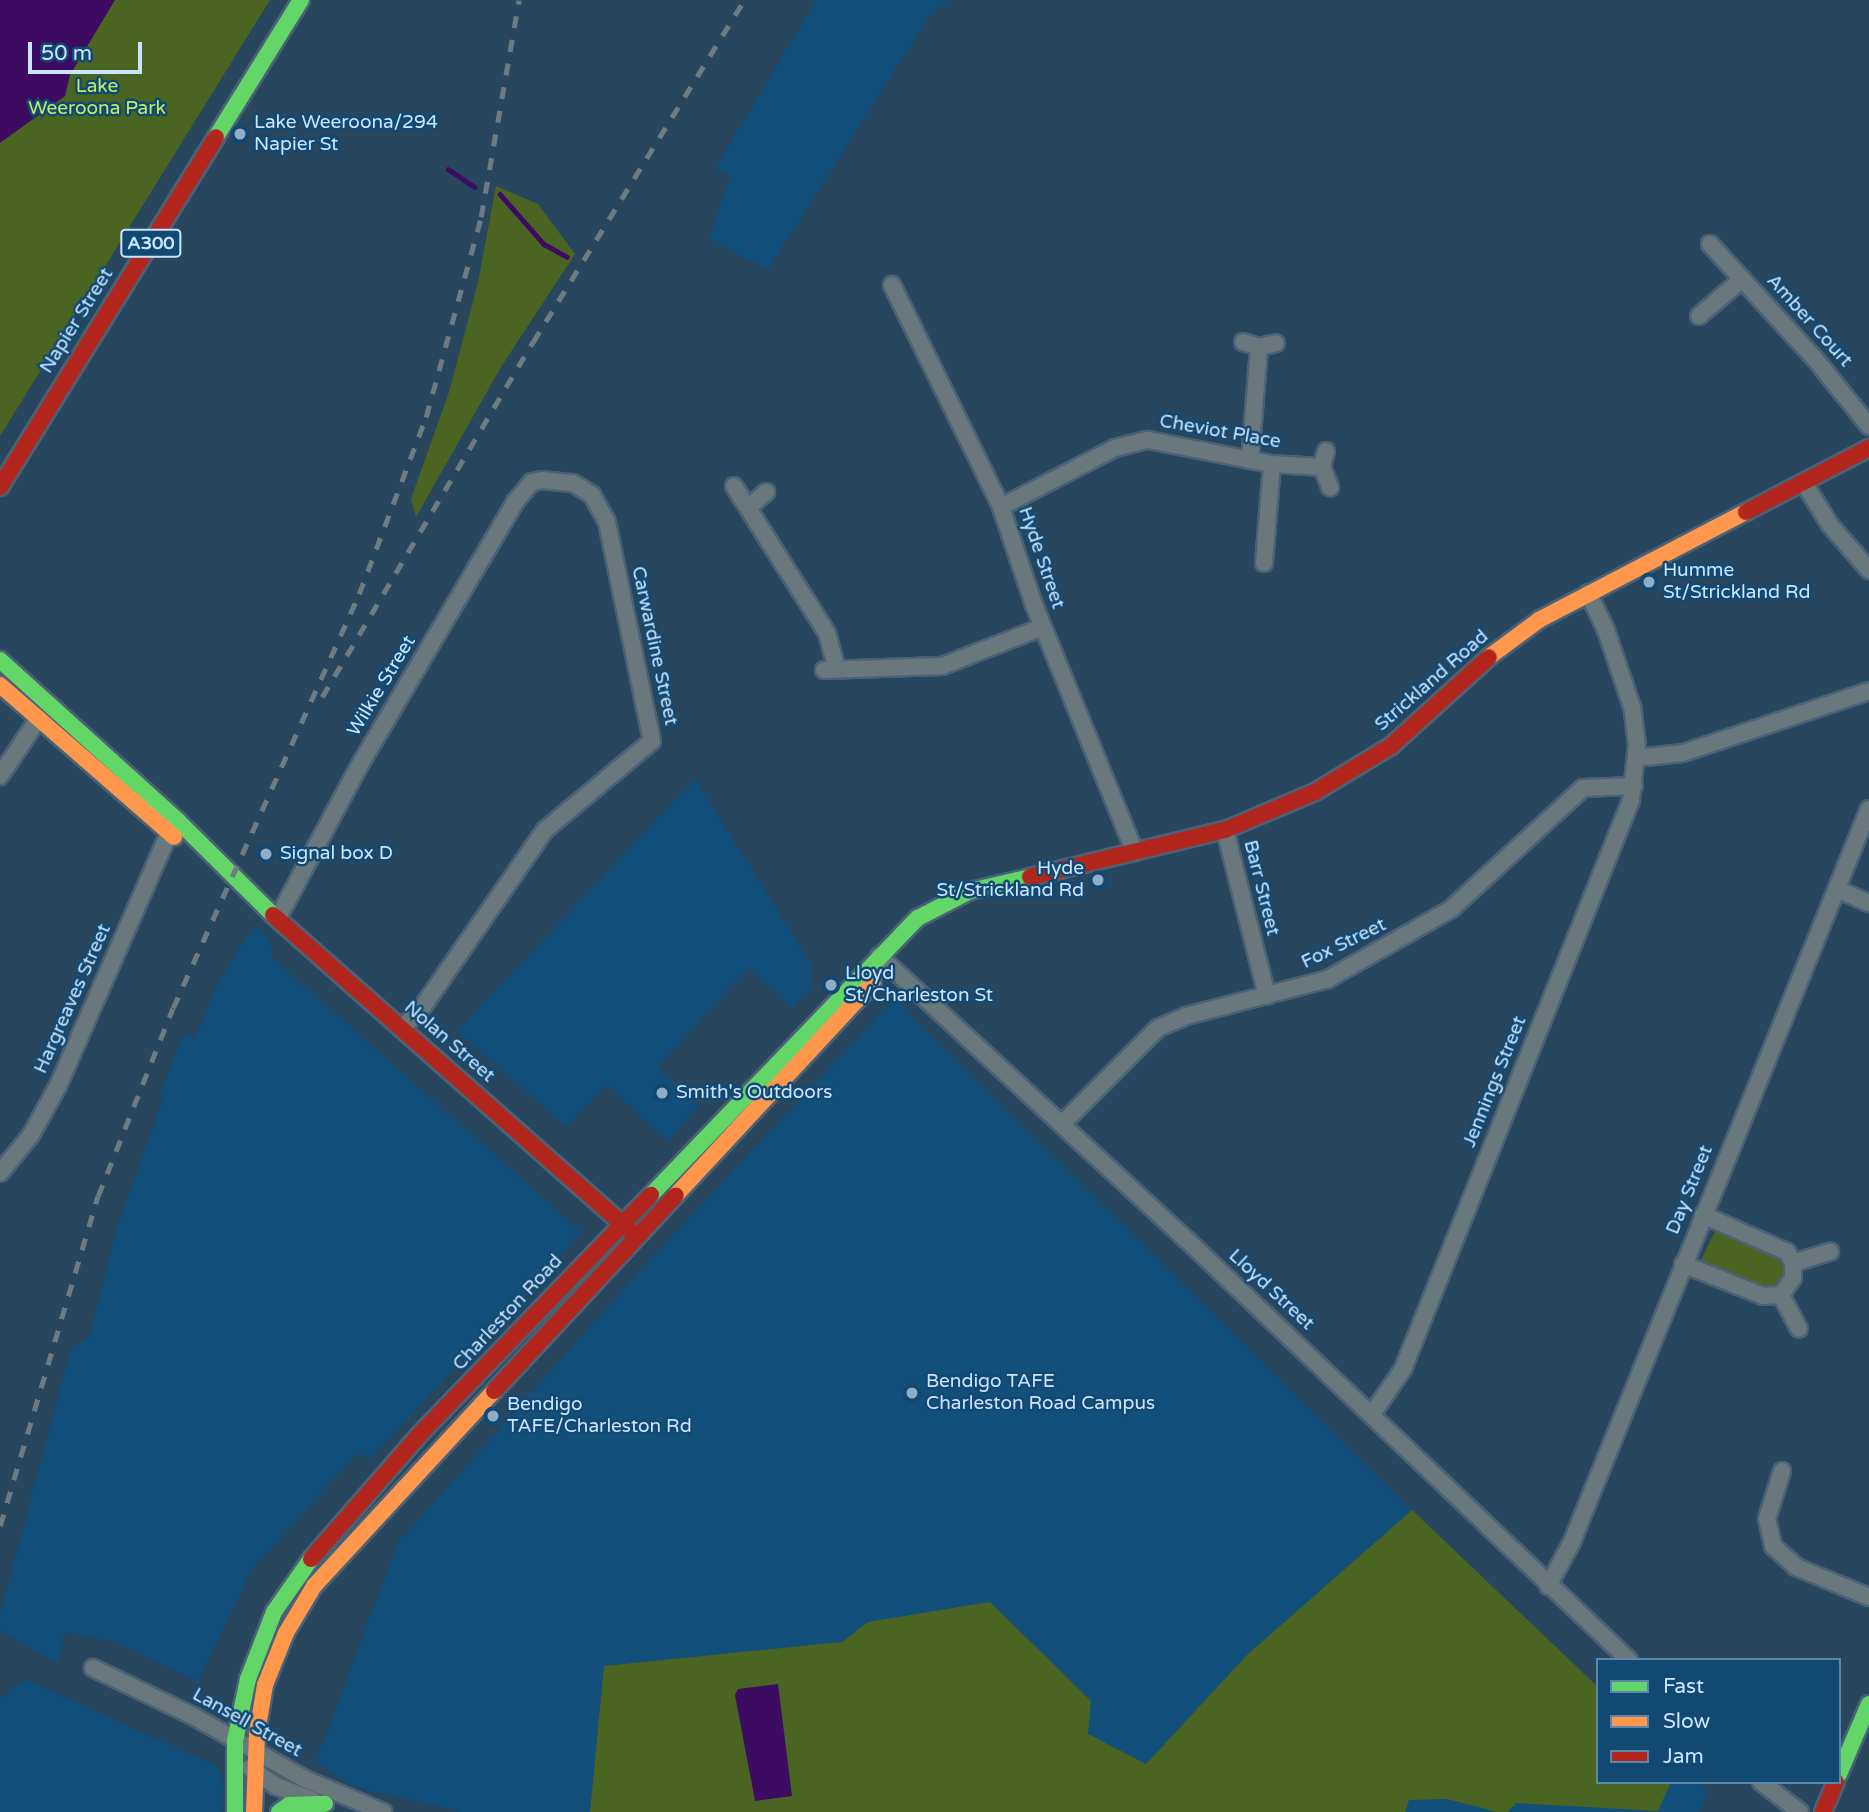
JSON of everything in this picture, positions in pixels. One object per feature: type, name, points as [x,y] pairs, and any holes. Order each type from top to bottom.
[{"type":"main road","name":"Napier Street","points":[[259,55],[284,0]]},
{"type":"main road","name":"Napier Street","points":[[0,486],[171,197],[259,55],[301,0]]},
{"type":"main road","name":"Napier Street","points":[[0,453],[171,197]]},
{"type":"main road","name":"Strickland Road","points":[[884,960],[936,919],[998,886],[1225,830],[1315,792],[1372,759],[1512,639],[1588,593],[1869,447]]},
{"type":"main road","name":"Nolan Street","points":[[0,660],[44,712],[639,1239]]},
{"type":"main road","name":"Nolan Street","points":[[0,685],[44,712]]},
{"type":"main road","name":"Charleston Road","points":[[235,1812],[234,1746],[254,1661],[286,1592],[419,1436],[532,1320],[621,1223],[884,960]]},
{"type":"main road","points":[[254,1812],[255,1751],[270,1669],[310,1593],[639,1239],[884,960]]},
{"type":"main road","points":[[532,1320],[548,1335]]},
{"type":"main road","points":[[1841,1771],[1863,1734],[1869,1704]]},
{"type":"main road","points":[[1823,1812],[1835,1784]]},
{"type":"main road","points":[[279,1812],[289,1805],[325,1804]]},
{"type":"street","name":"Amber Court","points":[[1710,244],[1825,369],[1869,426]]},
{"type":"street","name":"Amber Court","points":[[1699,316],[1742,279]]},
{"type":"street","name":"Hyde Street","points":[[892,285],[1001,507],[1043,627],[1135,852]]},
{"type":"street","points":[[1250,460],[1251,344],[1276,343]]},
{"type":"street","name":"Cheviot Place","points":[[1001,507],[1115,447],[1137,442],[1168,442],[1272,464],[1322,467]]},
{"type":"street","points":[[1326,451],[1322,467],[1330,486]]},
{"type":"street","points":[[1264,563],[1272,464]]},
{"type":"street","name":"Wilkie Street","points":[[278,918],[358,768],[499,527],[532,482]]},
{"type":"street","name":"Carwardine Street","points":[[402,1029],[424,1005],[545,830],[648,747],[653,738],[628,639],[603,512],[592,495],[573,483],[532,482]]},
{"type":"street","points":[[1804,483],[1830,525],[1869,570]]},
{"type":"street","points":[[734,486],[827,633],[831,670],[942,666],[1043,627]]},
{"type":"street","points":[[749,507],[766,492]]},
{"type":"street","name":"Jennings Street","points":[[1371,1414],[1403,1369],[1623,829],[1634,786],[1636,758],[1626,687],[1588,593]]},
{"type":"street","points":[[1636,758],[1672,756],[1869,691]]},
{"type":"street","points":[[0,776],[44,712]]},
{"type":"street","name":"Fox Street","points":[[1062,1124],[1158,1028],[1186,1016],[1328,979],[1435,921],[1495,872],[1583,788],[1634,786]]},
{"type":"street","name":"Day Street","points":[[1548,1586],[1571,1544],[1869,809]]},
{"type":"street","name":"Hargreaves Street","points":[[0,1173],[31,1135],[58,1086],[173,827]]},
{"type":"street","name":"Barr Street","points":[[1225,830],[1267,996]]},
{"type":"street","points":[[1837,889],[1869,903]]},
{"type":"street","name":"Lloyd Street","points":[[884,960],[1371,1414],[1548,1586],[1627,1658]]},
{"type":"street","points":[[1703,1215],[1779,1247],[1793,1263],[1793,1278],[1781,1295]]},
{"type":"street","points":[[1793,1263],[1830,1252]]},
{"type":"street","points":[[1683,1264],[1758,1295],[1781,1295]]},
{"type":"street","points":[[1781,1295],[1799,1329]]},
{"type":"street","points":[[1782,1471],[1767,1519],[1773,1546],[1796,1567],[1869,1597]]},
{"type":"street","name":"Lansell Street","points":[[93,1668],[234,1746],[255,1751],[328,1790],[383,1812]]},
{"type":"street","name":"Lansell Street","points":[[234,1746],[253,1772],[288,1791],[325,1804],[374,1812]]},
{"type":"street","points":[[1764,1784],[1800,1812]]},
{"type":"shaded area","points":[[0,0],[115,0],[70,75],[65,96],[0,143]]},
{"type":"shaded area","points":[[816,0],[951,0],[930,15],[768,270],[709,238],[730,177],[716,167]]},
{"type":"shaded area","points":[[695,779],[811,963],[812,987],[792,1008],[749,968],[657,1067],[699,1107],[667,1141],[607,1084],[566,1127],[457,1031]]},
{"type":"shaded area","points":[[254,926],[269,937],[273,958],[582,1232],[369,1460],[359,1452],[251,1570],[198,1682],[115,1642],[65,1632],[58,1664],[0,1631],[0,1614],[71,1348],[89,1338],[118,1224],[164,1097],[160,1093],[184,1033],[195,1038],[218,982]]},
{"type":"shaded area","name":"Bendigo TAFE Charleston Road Campus","points":[[894,999],[1412,1510],[1248,1654],[1146,1764],[868,1622],[842,1642],[604,1666],[590,1812],[461,1812],[352,1786],[316,1762],[397,1544],[636,1275]]},
{"type":"shaded area","points":[[25,1679],[217,1766],[224,1785],[222,1812],[0,1812],[0,1698]]},
{"type":"shaded area","points":[[778,1684],[792,1796],[755,1801],[735,1695],[738,1689]]},
{"type":"shaded area","points":[[1670,1784],[1701,1784],[1708,1791],[1699,1812],[1508,1812],[1516,1803],[1657,1811]]},
{"type":"shaded area","points":[[1447,1799],[1497,1812],[1406,1812],[1408,1800]]},
{"type":"green space","name":"Lake Weeroona Park","points":[[0,0],[270,0],[0,436]]},
{"type":"green space","points":[[496,186],[538,204],[575,254],[501,367],[416,517],[411,499],[450,389],[478,282]]},
{"type":"green space","points":[[1716,1229],[1766,1253],[1780,1253],[1788,1270],[1778,1288],[1756,1289],[1754,1282],[1703,1266],[1701,1260]]},
{"type":"green space","points":[[1412,1510],[1596,1685],[1596,1784],[1670,1784],[1658,1811],[1516,1803],[1508,1812],[1497,1812],[1447,1799],[1409,1800],[1405,1812],[590,1812],[604,1666],[842,1642],[868,1622],[990,1602],[1091,1701],[1088,1734],[1146,1764],[1248,1654]]},
{"type":"waterway","points":[[448,169],[475,187]]},
{"type":"waterway","points":[[500,194],[544,244],[567,257]]},
{"type":"railway","points":[[0,1526],[98,1196],[173,1008],[359,594],[426,417],[481,217],[519,0]]},
{"type":"railway","points":[[322,697],[533,342],[744,0]]},
{"type":"traffic: fast","points":[[216,137],[301,0]]},
{"type":"traffic: fast","points":[[0,660],[178,821],[273,915]]},
{"type":"traffic: fast","points":[[651,1195],[918,918],[970,891],[1030,877]]},
{"type":"traffic: fast","points":[[235,1812],[235,1741],[248,1679],[274,1612],[311,1559]]},
{"type":"traffic: fast","points":[[1841,1769],[1869,1704]]},
{"type":"traffic: fast","points":[[279,1812],[289,1805],[325,1804]]},
{"type":"traffic: slow","points":[[1489,657],[1539,620],[1746,512]]},
{"type":"traffic: slow","points":[[0,685],[174,837]]},
{"type":"traffic: slow","points":[[676,1195],[873,983]]},
{"type":"traffic: slow","points":[[254,1812],[257,1733],[265,1685],[286,1633],[314,1586],[494,1391]]},
{"type":"traffic: jam","points":[[0,487],[216,137]]},
{"type":"traffic: jam","points":[[1746,512],[1869,448]]},
{"type":"traffic: jam","points":[[1030,877],[1225,830],[1315,792],[1391,746],[1489,657]]},
{"type":"traffic: jam","points":[[273,915],[633,1234]]},
{"type":"traffic: jam","points":[[311,1559],[419,1435],[651,1195]]},
{"type":"traffic: jam","points":[[494,1391],[676,1195]]},
{"type":"traffic: jam","points":[[1823,1812],[1835,1784]]},
{"type":"place","name":"Lake Weeroona/294 Napier St","points":[[240,134]]},
{"type":"place","name":"Humme St/Strickland Rd","points":[[1649,582]]},
{"type":"place","name":"Signal box D","points":[[266,854]]},
{"type":"place","name":"Hyde St/Strickland Rd","points":[[1098,880]]},
{"type":"place","name":"Lloyd St/Charleston St","points":[[831,985]]},
{"type":"place","name":"Smith's Outdoors","points":[[662,1093]]},
{"type":"place","name":"Bendigo TAFE Charleston Road Campus","points":[[912,1393]]},
{"type":"place","name":"Bendigo TAFE/Charleston Rd","points":[[493,1416]]}]
